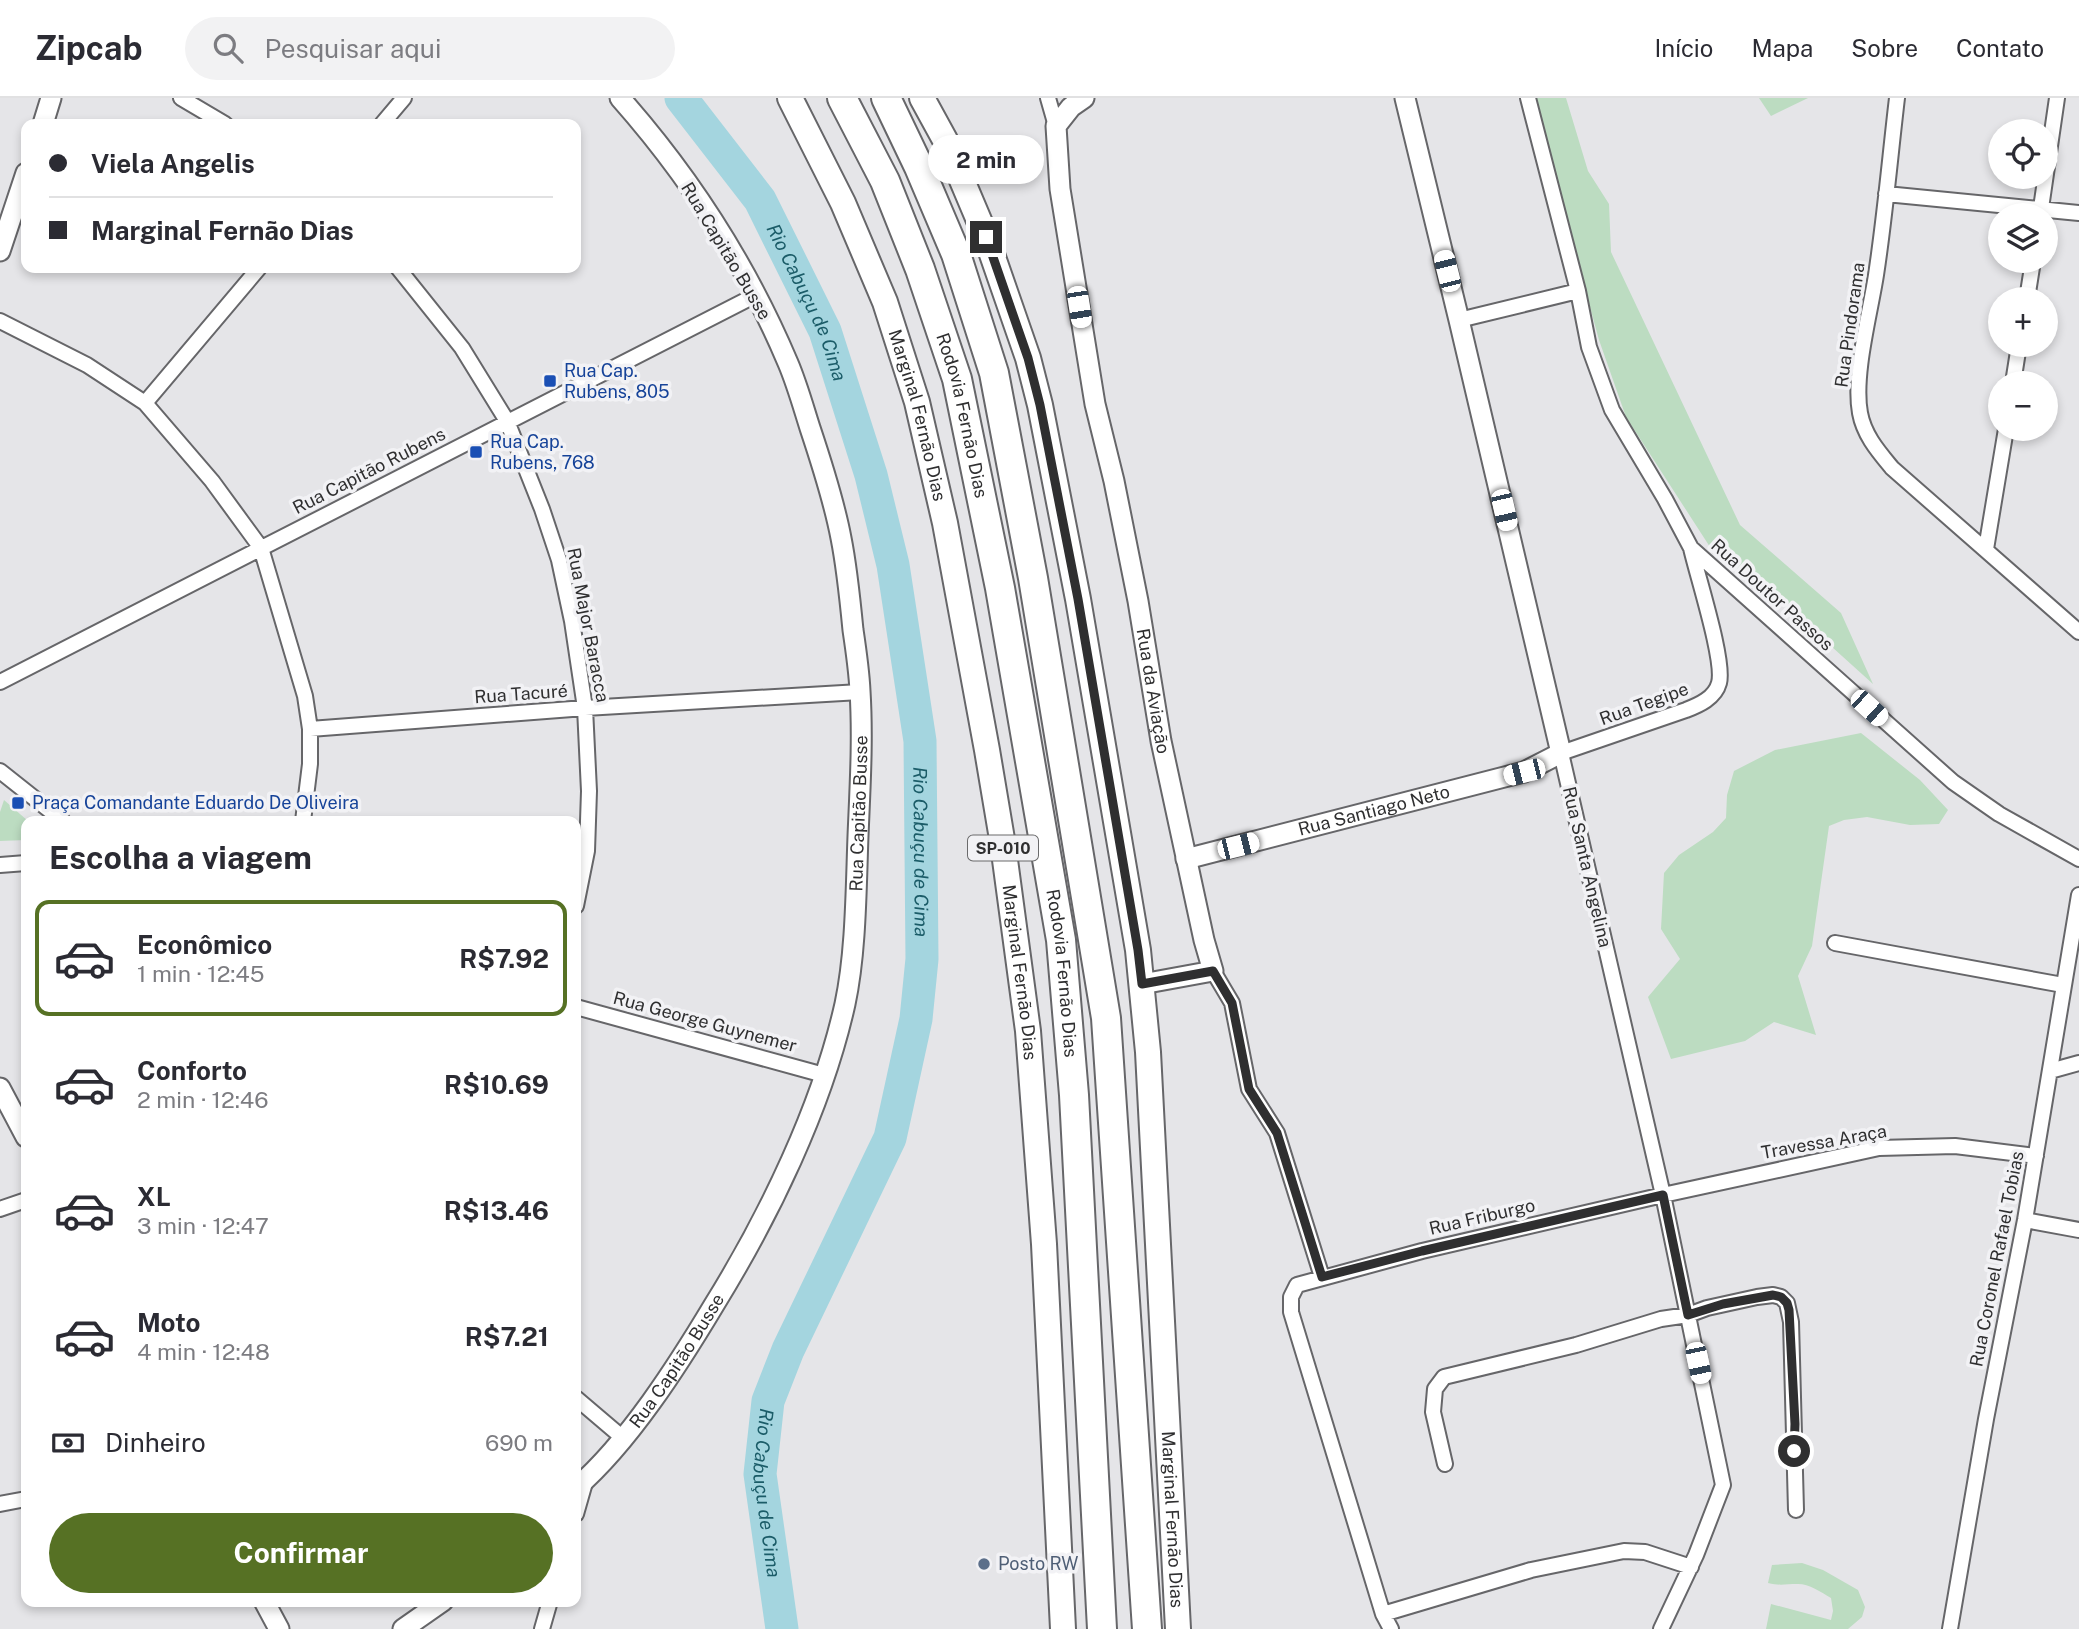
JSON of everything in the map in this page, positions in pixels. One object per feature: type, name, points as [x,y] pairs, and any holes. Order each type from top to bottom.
[{"type":"highway","name":"Marginal Fernão Dias","points":[[790,98],[843,203],[885,302],[917,402],[945,523],[987,750],[1028,1031],[1044,1244],[1063,1629]]},
{"type":"highway","name":"Rodovia Fernão Dias","points":[[842,98],[885,181],[920,269],[957,379],[1000,588],[1058,927],[1069,1020],[1074,1095],[1102,1629]]},
{"type":"highway","name":"Rodovia Fernão Dias","points":[[886,98],[956,254],[994,373],[1033,578],[1107,1018],[1147,1629]]},
{"type":"highway","name":"Marginal Fernão Dias","points":[[922,98],[945,140],[986,237],[1031,369],[1078,599],[1136,937],[1148,1052],[1178,1629]]},
{"type":"street","points":[[45,119],[51,98]]},
{"type":"street","points":[[181,98],[217,119]]},
{"type":"street","points":[[386,119],[404,98]]},
{"type":"street","name":"Rua Capitão Busse","points":[[581,1484],[623,1438],[676,1366],[746,1254],[800,1141],[846,1002],[860,782],[860,692],[841,538],[829,487],[788,364],[756,295],[704,207],[653,135],[620,98]]},
{"type":"street","points":[[1048,98],[1056,126]]},
{"type":"street","points":[[1056,126],[1071,107],[1084,98]]},
{"type":"street","name":"Rua Santa Angelina","points":[[1405,98],[1663,1195],[1723,1485],[1691,1567],[1661,1629]]},
{"type":"street","name":"Rua Doutor Passos","points":[[1528,98],[1578,291],[1589,347],[1612,410],[1691,548],[1953,782],[1999,814],[2079,859]]},
{"type":"street","name":"Rua Pindorama","points":[[1897,98],[1876,273],[1861,363],[1859,410],[1863,426],[1872,444],[1892,468],[2079,632]]},
{"type":"street","points":[[2042,203],[2057,98]]},
{"type":"street","name":"Rua da Aviação","points":[[1056,126],[1060,189],[1095,404],[1139,601],[1161,741],[1204,940],[1213,971],[1232,1003],[1249,1089],[1277,1133],[1317,1279]]},
{"type":"street","points":[[0,251],[21,188]]},
{"type":"street","points":[[1886,194],[1988,206]]},
{"type":"street","points":[[2058,212],[2079,213]]},
{"type":"street","points":[[145,403],[255,273]]},
{"type":"street","name":"Rua Major Baracca","points":[[402,273],[462,348],[508,422],[559,560],[572,621],[585,708],[589,791],[587,851],[581,881]]},
{"type":"street","points":[[1459,320],[1578,291]]},
{"type":"street","name":"Rua Capitão Rubens","points":[[0,682],[756,295]]},
{"type":"street","points":[[0,321],[87,365],[145,403],[212,481],[261,548],[305,696],[310,729],[310,764],[304,816]]},
{"type":"street","points":[[1986,549],[2004,441]]},
{"type":"street","name":"Rua Tegipe","points":[[1561,753],[1686,710],[1703,703],[1713,694],[1719,684],[1720,663],[1691,548]]},
{"type":"street","name":"Rua Tacuré","points":[[310,729],[585,708],[860,692]]},
{"type":"street","name":"Rua Santiago Neto","points":[[1186,859],[1524,772],[1561,753]]},
{"type":"street","points":[[0,771],[57,816]]},
{"type":"street","points":[[0,865],[21,863]]},
{"type":"street","name":"Rua Coronel Rafael Tobias","points":[[1950,1629],[1986,1419],[2025,1220],[2079,895]]},
{"type":"street","points":[[1835,943],[2063,985]]},
{"type":"street","points":[[1142,984],[1213,971]]},
{"type":"street","name":"Rua George Guynemer","points":[[581,1008],[824,1075]]},
{"type":"street","points":[[2050,1071],[2079,1063]]},
{"type":"street","points":[[0,1088],[21,1128]]},
{"type":"street","name":"Travessa Araça","points":[[1663,1195],[1879,1148],[1955,1146],[2036,1156]]},
{"type":"street","name":"Rua Friburgo","points":[[1317,1279],[1422,1251],[1663,1195]]},
{"type":"street","points":[[0,1209],[21,1202]]},
{"type":"street","points":[[2025,1220],[2079,1230]]},
{"type":"street","points":[[1317,1279],[1297,1286],[1291,1297],[1291,1312],[1383,1614],[1391,1629]]},
{"type":"street","points":[[1445,1464],[1433,1412],[1435,1389],[1444,1377],[1576,1345],[1661,1319],[1773,1295],[1781,1297],[1787,1303],[1792,1340],[1796,1510]]},
{"type":"street","points":[[581,1402],[623,1438]]},
{"type":"street","points":[[0,1504],[21,1500]]},
{"type":"street","points":[[1383,1614],[1531,1570],[1624,1551],[1645,1552],[1691,1567]]},
{"type":"street","points":[[267,1607],[279,1629]]},
{"type":"street","points":[[403,1629],[434,1607]]},
{"type":"street","points":[[542,1629],[548,1607]]},
{"type":"green space","points":[[1533,98],[1566,98],[1588,171],[1609,204],[1611,252],[1740,525],[1841,613],[1873,684],[1811,628],[1710,547],[1626,417],[1599,340]]},
{"type":"green space","points":[[1759,98],[1808,98],[1771,116]]},
{"type":"green space","points":[[1861,733],[1920,780],[1948,810],[1939,824],[1910,825],[1867,817],[1844,820],[1829,826],[1812,946],[1798,976],[1816,1035],[1774,1022],[1745,1041],[1671,1059],[1648,997],[1680,959],[1661,929],[1664,873],[1679,855],[1713,832],[1726,818],[1727,795],[1734,771],[1775,750]]},
{"type":"green space","points":[[4,800],[22,816],[21,840],[0,841],[0,812]]},
{"type":"green space","points":[[1802,1563],[1823,1570],[1858,1590],[1865,1607],[1862,1617],[1848,1629],[1766,1629],[1771,1604],[1831,1620],[1831,1598],[1823,1593],[1802,1584],[1768,1583],[1772,1565]]},
{"type":"waterway","name":"Rio Cabuçu de Cima","points":[[681,98],[760,200],[825,331],[871,475],[893,565],[920,741],[922,959],[916,1019],[890,1138],[788,1350],[768,1401],[760,1474],[782,1629]]},
{"type":"place","name":"Rua Cap. Rubens, 805","points":[[550,381]]},
{"type":"place","name":"Rua Cap. Rubens, 768","points":[[476,452]]},
{"type":"place","name":"Praça Comandante Eduardo De Oliveira","points":[[18,803]]},
{"type":"place","name":"Posto RW","points":[[984,1564]]},
{"type":"route","points":[[986,237],[1028,358],[1040,405],[1078,599],[1142,984],[1213,971],[1232,1003],[1249,1089],[1277,1133],[1322,1277],[1663,1195],[1688,1315],[1740,1300],[1773,1295],[1781,1297],[1787,1303],[1792,1340],[1794,1451]]}]
